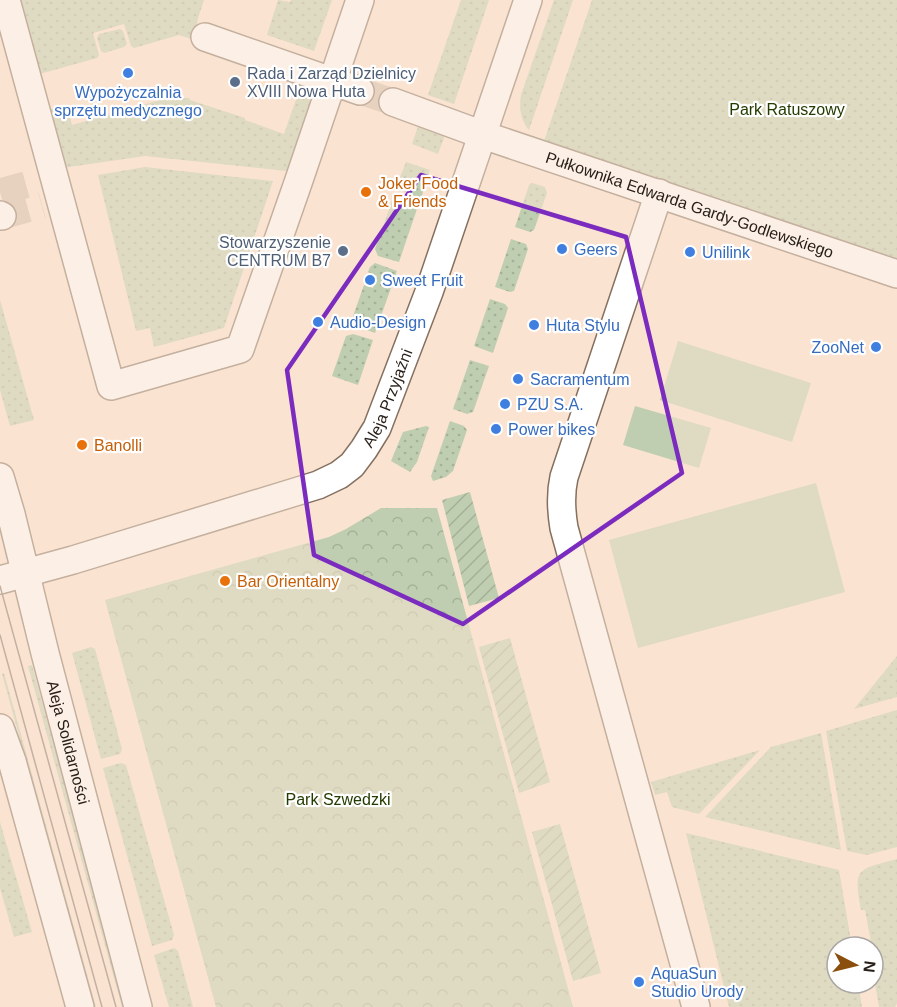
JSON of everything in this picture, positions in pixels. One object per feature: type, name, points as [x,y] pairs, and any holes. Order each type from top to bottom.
[{"type":"street","points":[[6,0],[48,191],[111,386],[240,349],[360,0]]},
{"type":"street","name":"Aleja Przyjaźni","points":[[12,577],[318,485],[339,476],[352,465],[370,440],[384,411],[429,292],[528,0]]},
{"type":"street","points":[[205,37],[360,91]]},
{"type":"street","name":"Pułkownika Edwarda Gardy-Godlewskiego","points":[[393,102],[483,135],[897,274]]},
{"type":"street","points":[[658,193],[564,477],[560,501],[564,528],[696,1007]]},
{"type":"street","name":"Aleja Solidarności","points":[[0,477],[11,514],[12,577],[138,1007]]},
{"type":"street","points":[[0,728],[12,761],[80,1007]]},
{"type":"highlighted area","points":[[421,175],[626,237],[682,473],[463,624],[314,555],[287,370]]},
{"type":"green space","points":[[21,0],[204,0],[194,40],[179,35],[134,48],[131,46],[124,24],[93,33],[99,55],[97,58],[36,75],[27,41],[32,39]]},
{"type":"green space","points":[[278,0],[290,2],[291,0],[332,0],[314,51],[267,35]]},
{"type":"green space","points":[[461,0],[489,0],[454,104],[428,95]]},
{"type":"green space","points":[[554,0],[573,0],[529,130],[521,113],[521,95]]},
{"type":"green space","name":"Park Ratuszowy","points":[[592,0],[897,0],[897,261],[544,141]]},
{"type":"green space","points":[[120,29],[123,31],[127,44],[104,53],[101,51],[97,38],[99,34]]},
{"type":"green space","points":[[299,91],[311,95],[311,103],[287,171],[145,156],[62,168],[55,142],[59,140],[54,121],[49,121],[46,111],[67,105],[72,125],[167,98],[189,98],[284,134]]},
{"type":"green space","points":[[420,121],[445,135],[438,154],[412,144]]},
{"type":"green space","points":[[406,162],[430,170],[421,198],[401,191],[397,185]]},
{"type":"green space","points":[[145,167],[273,181],[224,328],[154,347],[150,328],[136,331],[98,175]]},
{"type":"green space","points":[[532,183],[545,187],[547,193],[534,230],[530,232],[515,227],[529,185]]},
{"type":"green space","points":[[398,199],[418,206],[399,262],[378,256],[375,249],[392,201]]},
{"type":"green space","points":[[511,239],[526,244],[528,249],[514,291],[510,292],[495,287]]},
{"type":"green space","points":[[375,263],[397,271],[375,333],[356,326],[352,319],[364,285],[373,288],[377,276],[368,272]]},
{"type":"green space","points":[[490,299],[505,304],[508,308],[493,353],[474,346]]},
{"type":"green space","points":[[0,300],[34,420],[10,426],[0,390]]},
{"type":"green space","points":[[353,334],[373,340],[358,385],[332,376],[346,336]]},
{"type":"green space","points":[[678,341],[811,383],[792,442],[660,400]]},
{"type":"green space","points":[[470,360],[489,366],[473,412],[467,414],[453,409]]},
{"type":"green space","points":[[635,406],[711,428],[699,468],[623,445]]},
{"type":"green space","points":[[450,421],[464,426],[467,430],[453,471],[446,477],[433,481],[431,476]]},
{"type":"green space","points":[[429,427],[417,462],[410,472],[391,461],[403,432]]},
{"type":"green space","points":[[816,483],[845,592],[638,648],[609,540]]},
{"type":"green space","points":[[470,492],[499,598],[469,606],[442,500]]},
{"type":"green space","name":"Park Szwedzki","points":[[381,508],[437,508],[573,1007],[216,1007],[105,600],[329,537]]},
{"type":"green space","points":[[510,638],[550,782],[519,793],[479,647]]},
{"type":"green space","points":[[91,647],[95,649],[122,749],[120,754],[101,759],[72,653]]},
{"type":"green space","points":[[897,656],[897,697],[854,709]]},
{"type":"green space","points":[[32,665],[126,1007],[122,1007],[28,666]]},
{"type":"green space","points":[[4,673],[96,1007],[94,1007],[2,674]]},
{"type":"green space","points":[[897,710],[897,847],[867,855],[847,851],[826,731]]},
{"type":"green space","points":[[821,733],[841,850],[705,817],[771,747]]},
{"type":"green space","points":[[760,750],[699,814],[672,807],[667,792],[655,795],[651,782]]},
{"type":"green space","points":[[121,763],[126,765],[174,935],[172,940],[152,946],[103,768]]},
{"type":"green space","points":[[0,822],[32,932],[14,937],[0,888]]},
{"type":"green space","points":[[560,824],[601,973],[573,981],[532,832]]},
{"type":"green space","points":[[686,833],[839,870],[850,935],[825,935],[825,995],[860,995],[862,1007],[729,1007]]},
{"type":"green space","points":[[897,859],[897,1003],[895,1007],[879,1007],[877,995],[885,995],[885,935],[870,935],[865,910],[861,910],[858,878],[861,872]]},
{"type":"green space","points":[[174,948],[178,951],[193,1007],[169,1007],[154,955]]},
{"type":"tunnel","points":[[360,91],[393,102]]},
{"type":"tunnel","points":[[0,192],[36,182]]},
{"type":"tunnel","points":[[2,216],[42,205]]},
{"type":"tram line","points":[[0,586],[116,1007]]},
{"type":"tram line","points":[[0,635],[102,1007]]},
{"type":"place","name":"Wypożyczalnia sprzętu medycznego","points":[[128,73]]},
{"type":"place","name":"Rada i Zarząd Dzielnicy XVIII Nowa Huta","points":[[235,82]]},
{"type":"place","name":"Joker Food & Friends","points":[[366,192]]},
{"type":"place","name":"Geers","points":[[562,249]]},
{"type":"place","name":"Stowarzyszenie CENTRUM B7","points":[[343,251]]},
{"type":"place","name":"Unilink","points":[[690,252]]},
{"type":"place","name":"Sweet Fruit","points":[[370,280]]},
{"type":"place","name":"Audio-Design","points":[[318,322]]},
{"type":"place","name":"Huta Stylu","points":[[534,325]]},
{"type":"place","name":"ZooNet","points":[[876,347]]},
{"type":"place","name":"Sacramentum","points":[[518,379]]},
{"type":"place","name":"PZU S.A.","points":[[505,404]]},
{"type":"place","name":"Power bikes","points":[[496,429]]},
{"type":"place","name":"Banolli","points":[[82,445]]},
{"type":"place","name":"Bar Orientalny","points":[[225,581]]},
{"type":"place","name":"AquaSun Studio Urody","points":[[639,982]]}]
